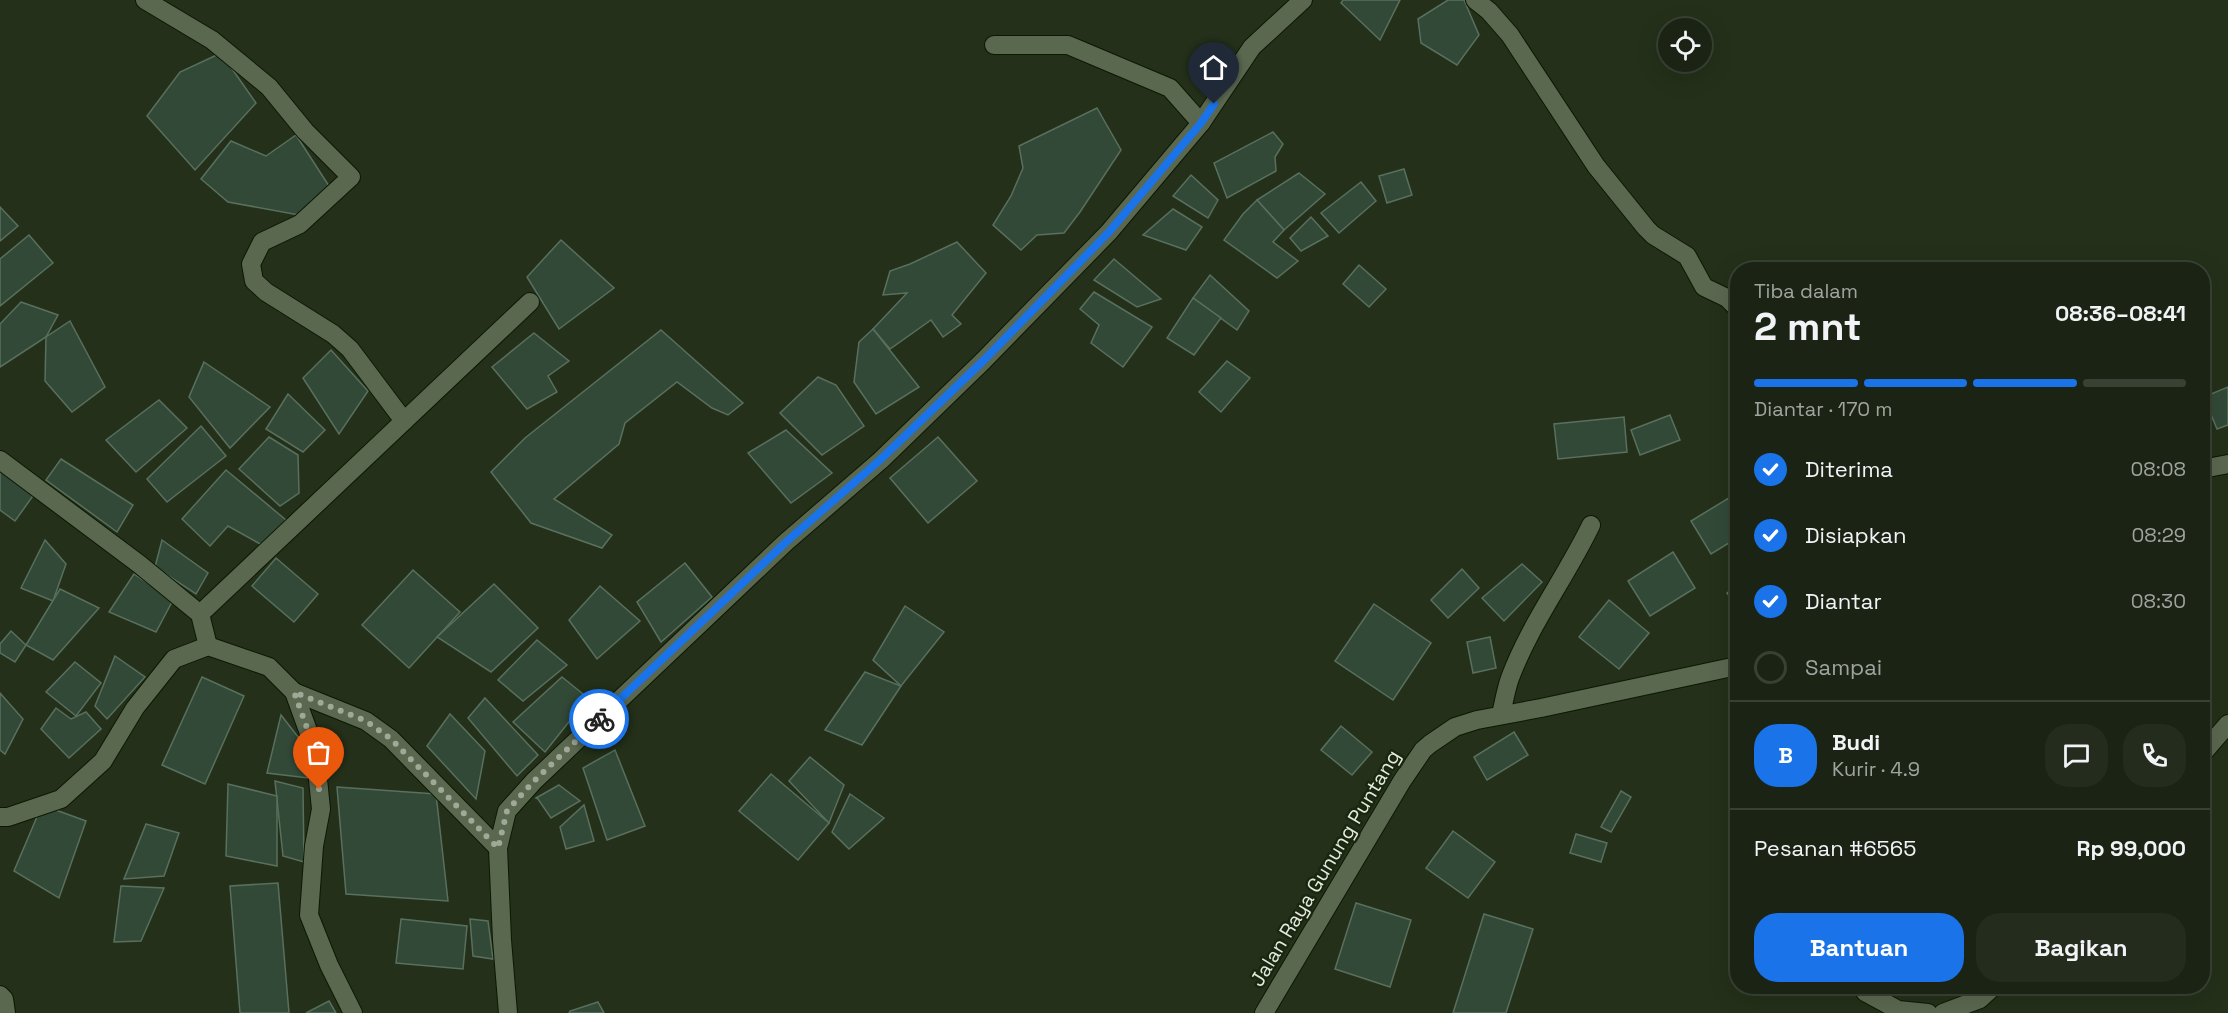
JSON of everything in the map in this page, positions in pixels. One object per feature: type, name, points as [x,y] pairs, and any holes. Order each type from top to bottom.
[{"type":"street","points":[[145,0],[212,40],[269,87],[304,131],[351,177],[300,224],[262,242],[251,264],[254,281],[266,292],[333,334],[350,349],[404,421]]},
{"type":"street","points":[[508,1013],[498,848],[507,811],[534,781],[786,542],[880,460],[983,361],[1109,232],[1201,123],[1252,47],[1303,0]]},
{"type":"street","points":[[1475,0],[1489,11],[1510,35],[1596,166],[1646,228],[1653,235],[1687,256],[1704,287],[1730,301]]},
{"type":"street","points":[[994,45],[1068,45],[1170,88],[1201,123]]},
{"type":"street","points":[[200,614],[530,302]]},
{"type":"street","points":[[0,460],[139,564],[200,614],[208,646]]},
{"type":"street","points":[[2210,467],[2228,464]]},
{"type":"street","points":[[1501,714],[1510,678],[1543,610],[1591,525]]},
{"type":"street","points":[[0,817],[8,817],[61,799],[103,761],[135,708],[174,659],[208,646],[269,667],[294,692],[366,721],[391,739],[498,848]]},
{"type":"street","name":"Jalan Raya Gunung Puntang","points":[[1264,1013],[1423,750],[1455,727],[1501,714],[1541,708],[1730,668]]},
{"type":"street","points":[[294,692],[315,750],[321,809],[314,846],[309,915],[329,965],[353,1013]]},
{"type":"street","points":[[2210,744],[2228,724]]},
{"type":"street","points":[[1869,994],[1898,1010],[1928,1013]]},
{"type":"street","points":[[1943,1013],[1980,999],[1985,994]]},
{"type":"street","points":[[0,995],[4,999],[6,1013]]},
{"type":"building","points":[[1343,0],[1400,0],[1380,40],[1341,3]]},
{"type":"building","points":[[1448,0],[1464,0],[1479,35],[1457,65],[1421,43],[1418,19]]},
{"type":"building","points":[[221,53],[256,103],[195,170],[147,116],[180,72]]},
{"type":"building","points":[[1097,108],[1121,150],[1064,233],[1037,235],[1021,250],[993,225],[1011,196],[1023,168],[1019,146]]},
{"type":"building","points":[[1273,132],[1283,144],[1275,157],[1276,171],[1227,198],[1214,163]]},
{"type":"building","points":[[296,135],[329,186],[299,215],[228,202],[201,179],[231,141],[266,156]]},
{"type":"building","points":[[1404,169],[1412,195],[1387,203],[1379,176]]},
{"type":"building","points":[[1299,173],[1325,194],[1284,230],[1257,200]]},
{"type":"building","points":[[1191,175],[1218,200],[1208,218],[1173,196]]},
{"type":"building","points":[[1361,182],[1376,201],[1339,233],[1321,213]]},
{"type":"building","points":[[1257,200],[1284,230],[1273,242],[1298,261],[1277,278],[1224,240],[1243,214]]},
{"type":"building","points":[[0,207],[18,226],[0,241]]},
{"type":"building","points":[[1173,209],[1202,227],[1186,250],[1143,235]]},
{"type":"building","points":[[1311,217],[1328,236],[1301,251],[1290,238]]},
{"type":"building","points":[[29,235],[53,263],[0,306],[0,259]]},
{"type":"building","points":[[561,240],[614,288],[559,329],[527,277]]},
{"type":"building","points":[[957,242],[986,273],[952,315],[961,324],[943,337],[931,320],[890,349],[873,329],[907,293],[883,295],[890,271]]},
{"type":"building","points":[[1114,259],[1161,299],[1137,307],[1094,280]]},
{"type":"building","points":[[1359,265],[1386,289],[1369,307],[1343,284]]},
{"type":"building","points":[[1210,275],[1249,311],[1237,330],[1193,298]]},
{"type":"building","points":[[1094,292],[1152,327],[1123,367],[1091,343],[1099,325],[1080,309]]},
{"type":"building","points":[[1193,298],[1221,318],[1194,355],[1167,338]]},
{"type":"building","points":[[21,302],[58,315],[46,337],[0,367],[0,324]]},
{"type":"building","points":[[70,321],[105,387],[72,412],[45,381],[46,337]]},
{"type":"building","points":[[873,329],[919,387],[876,414],[854,382],[859,342]]},
{"type":"building","points":[[661,330],[743,403],[728,415],[712,408],[677,382],[625,423],[619,444],[554,499],[612,535],[602,548],[531,523],[491,472],[525,438]]},
{"type":"building","points":[[534,333],[569,361],[548,376],[557,392],[527,409],[492,367]]},
{"type":"building","points":[[331,350],[368,391],[339,434],[303,378]]},
{"type":"building","points":[[1227,361],[1250,378],[1221,412],[1199,392]]},
{"type":"building","points":[[204,362],[270,407],[230,448],[189,397]]},
{"type":"building","points":[[818,377],[836,385],[864,426],[822,455],[780,413]]},
{"type":"building","points":[[2228,387],[2228,425],[2217,429],[2210,412],[2210,394]]},
{"type":"building","points":[[288,394],[325,430],[303,452],[266,429]]},
{"type":"building","points":[[159,400],[187,428],[136,472],[106,440]]},
{"type":"building","points":[[1670,415],[1680,440],[1640,455],[1631,430]]},
{"type":"building","points":[[1624,417],[1627,452],[1558,459],[1554,424]]},
{"type":"building","points":[[201,426],[226,456],[167,502],[147,479]]},
{"type":"building","points":[[786,430],[832,473],[791,503],[748,453]]},
{"type":"building","points":[[269,437],[298,455],[299,493],[280,506],[239,469]]},
{"type":"building","points":[[938,437],[977,481],[928,523],[890,478]]},
{"type":"building","points":[[61,459],[133,505],[117,532],[46,480]]},
{"type":"building","points":[[0,466],[35,493],[15,521],[0,510]]},
{"type":"building","points":[[226,470],[286,520],[262,545],[228,526],[210,546],[182,519]]},
{"type":"building","points":[[1730,497],[1730,542],[1711,554],[1691,521]]},
{"type":"building","points":[[45,540],[66,564],[53,601],[21,588]]},
{"type":"building","points":[[162,540],[208,573],[196,594],[155,567]]},
{"type":"building","points":[[1673,552],[1695,588],[1650,616],[1628,581]]},
{"type":"building","points":[[276,558],[318,594],[294,622],[252,586]]},
{"type":"building","points":[[685,563],[712,597],[661,642],[637,602]]},
{"type":"building","points":[[1522,564],[1542,582],[1504,621],[1482,598]]},
{"type":"building","points":[[1462,569],[1479,588],[1448,618],[1431,600]]},
{"type":"building","points":[[413,570],[460,612],[409,668],[362,625]]},
{"type":"building","points":[[134,574],[173,600],[156,632],[109,612]]},
{"type":"building","points":[[494,584],[538,628],[491,672],[437,637]]},
{"type":"building","points":[[600,586],[640,621],[597,659],[569,620]]},
{"type":"building","points":[[60,589],[99,608],[53,660],[26,645]]},
{"type":"building","points":[[1609,600],[1649,633],[1619,669],[1579,637]]},
{"type":"building","points":[[1374,604],[1431,643],[1393,700],[1335,661]]},
{"type":"building","points":[[905,606],[944,632],[901,686],[873,660]]},
{"type":"building","points":[[11,631],[26,645],[15,662],[0,653],[0,644]]},
{"type":"building","points":[[1490,637],[1496,668],[1473,673],[1467,642]]},
{"type":"building","points":[[537,640],[567,665],[523,701],[498,680]]},
{"type":"building","points":[[115,656],[145,677],[107,719],[95,706]]},
{"type":"building","points":[[75,662],[101,683],[76,716],[46,692]]},
{"type":"building","points":[[865,672],[901,686],[862,745],[825,730]]},
{"type":"building","points":[[202,677],[244,696],[205,784],[162,765]]},
{"type":"building","points":[[562,677],[588,698],[545,752],[513,722]]},
{"type":"building","points":[[0,693],[23,719],[5,754],[0,750]]},
{"type":"building","points":[[485,698],[538,755],[517,776],[468,718]]},
{"type":"building","points":[[56,708],[71,719],[86,712],[101,729],[69,758],[41,729]]},
{"type":"building","points":[[450,714],[485,751],[476,799],[427,746]]},
{"type":"building","points":[[281,715],[299,738],[308,778],[267,773]]},
{"type":"building","points":[[1341,726],[1372,752],[1352,775],[1321,750]]},
{"type":"building","points":[[1514,732],[1528,755],[1487,780],[1474,757]]},
{"type":"building","points":[[615,750],[645,826],[607,840],[583,768]]},
{"type":"building","points":[[810,757],[844,785],[829,823],[789,781]]},
{"type":"building","points":[[771,774],[829,823],[798,860],[739,811]]},
{"type":"building","points":[[275,781],[303,788],[304,862],[283,856]]},
{"type":"building","points":[[228,784],[277,796],[277,866],[226,856]]},
{"type":"building","points":[[559,785],[580,801],[551,818],[536,798]]},
{"type":"building","points":[[337,787],[436,794],[448,901],[346,894]]},
{"type":"building","points":[[1621,791],[1631,797],[1611,832],[1601,827]]},
{"type":"building","points":[[850,794],[884,818],[849,849],[832,832]]},
{"type":"building","points":[[42,805],[86,821],[59,898],[14,871]]},
{"type":"building","points":[[584,805],[594,841],[566,849],[560,827]]},
{"type":"building","points":[[146,824],[179,833],[164,876],[124,879]]},
{"type":"building","points":[[1453,831],[1495,862],[1468,898],[1426,868]]},
{"type":"building","points":[[1576,834],[1607,843],[1601,862],[1570,853]]},
{"type":"building","points":[[278,883],[289,1013],[240,1013],[230,886]]},
{"type":"building","points":[[121,886],[164,888],[141,941],[114,942]]},
{"type":"building","points":[[1356,903],[1411,920],[1390,987],[1335,969]]},
{"type":"building","points":[[1484,914],[1533,929],[1506,1013],[1453,1013]]},
{"type":"building","points":[[401,919],[467,926],[463,969],[396,963]]},
{"type":"building","points":[[470,919],[488,921],[493,959],[473,956]]},
{"type":"building","points":[[329,1001],[336,1013],[306,1013]]},
{"type":"building","points":[[598,1002],[604,1013],[569,1013],[570,1011]]},
{"type":"way so far","points":[[319,789],[315,750],[294,692],[366,721],[391,739],[498,848],[507,811],[534,781],[599,719]]},
{"type":"route","points":[[599,719],[786,542],[880,460],[983,361],[1109,232],[1201,123],[1214,104]]}]
